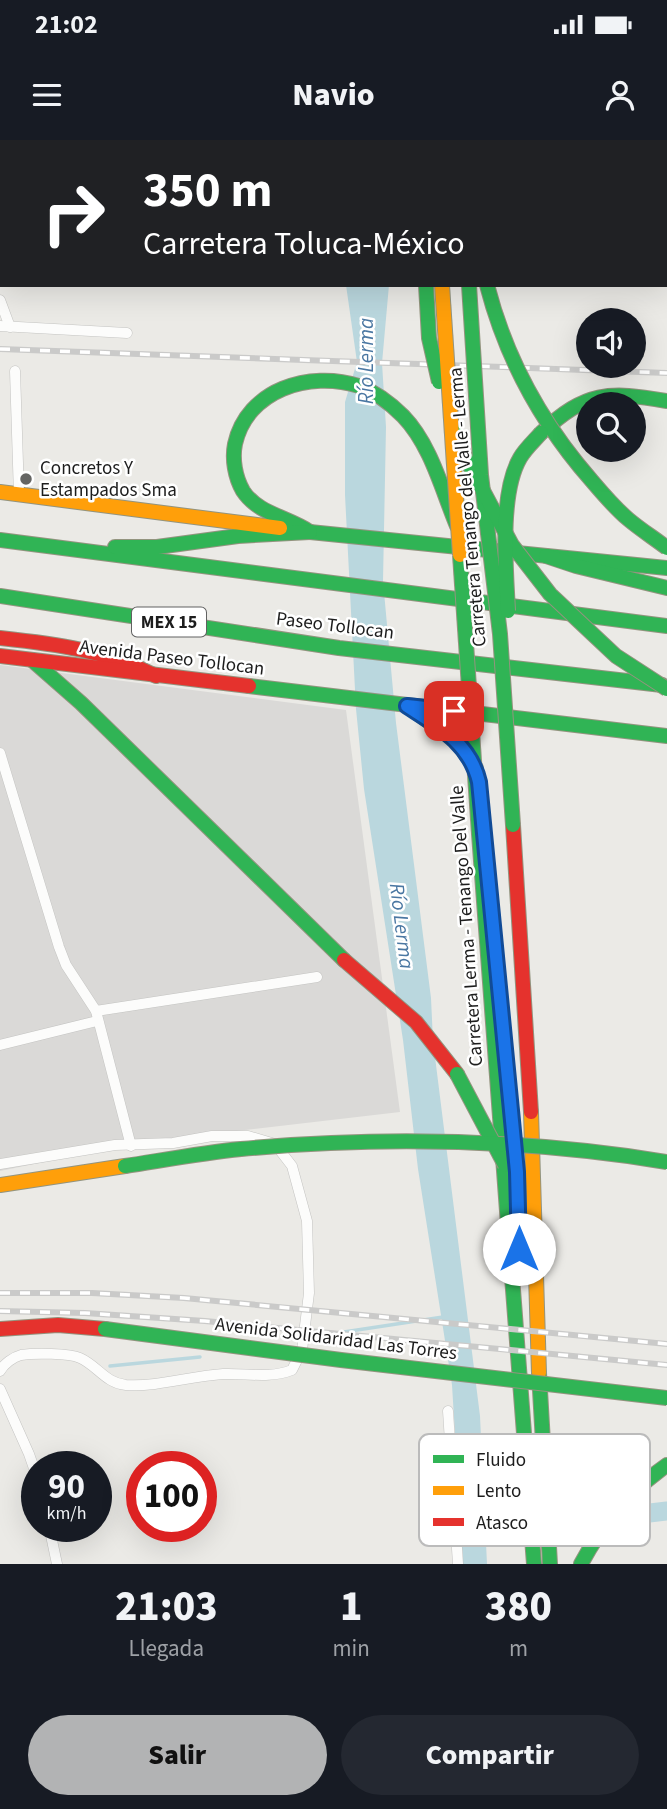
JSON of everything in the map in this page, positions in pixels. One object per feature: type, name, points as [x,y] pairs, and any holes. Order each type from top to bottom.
[{"type":"main road","points":[[426,287],[429,338],[441,391],[466,457],[512,545],[550,594],[616,656],[667,687]]},
{"type":"main road","name":"Carretera Lerma - Tenango Del Valle","points":[[442,287],[523,1434]]},
{"type":"main road","name":"Carretera Tenango del Valle - Lerma","points":[[469,287],[481,475],[500,634],[513,825],[532,1125],[536,1328],[542,1434]]},
{"type":"main road","points":[[487,287],[493,314],[511,358],[544,420],[576,464],[627,518],[667,548]]},
{"type":"main road","points":[[310,532],[299,523],[259,507],[246,495],[234,466],[234,444],[240,424],[253,404],[281,388],[309,381],[344,383],[374,394],[404,417],[416,434],[457,526]]},
{"type":"main road","points":[[500,634],[508,619],[510,486],[519,459],[541,433],[574,405],[610,397],[642,397],[667,401]]},
{"type":"main road","points":[[0,492],[310,532],[667,568]]},
{"type":"main road","points":[[54,548],[158,547],[238,536],[310,532]]},
{"type":"main road","points":[[0,540],[667,626]]},
{"type":"main road","points":[[546,556],[566,565],[667,588]]},
{"type":"main road","name":"Paseo Tollocan","points":[[0,596],[339,648],[667,687]]},
{"type":"main road","points":[[0,638],[112,654],[156,676]]},
{"type":"main road","name":"Avenida Paseo Tollocan","points":[[0,656],[667,736]]},
{"type":"main road","points":[[32,660],[81,703],[355,970],[416,1022],[457,1074],[505,1165]]},
{"type":"main road","points":[[403,705],[448,733],[469,755],[476,767],[481,793],[519,1213],[519,1249],[512,1299]]},
{"type":"main road","points":[[0,1185],[241,1149],[384,1142],[476,1143],[551,1148],[667,1161]]},
{"type":"main road","name":"Avenida Solidaridad Las Torres","points":[[0,1329],[58,1325],[105,1329],[667,1398]]},
{"type":"main road","points":[[650,1478],[667,1465]]},
{"type":"main road","name":"Carretera Lerma - Tenango Del Valle","points":[[533,1546],[534,1564]]},
{"type":"main road","name":"Carretera Tenango del Valle - Lerma","points":[[549,1546],[550,1564]]},
{"type":"main road","points":[[581,1564],[590,1546]]},
{"type":"street","points":[[0,299],[5,326],[127,333]]},
{"type":"street","points":[[15,372],[19,495]]},
{"type":"street","points":[[0,753],[59,947],[66,965],[97,1016],[131,1146]]},
{"type":"street","points":[[0,1045],[97,1016],[317,977]]},
{"type":"street","points":[[0,1164],[115,1145],[131,1146],[212,1136],[248,1136],[275,1144],[292,1166],[307,1221],[309,1293],[298,1363],[292,1370],[281,1374],[223,1374],[136,1385],[111,1382],[78,1357],[65,1355],[19,1355],[0,1370]]},
{"type":"street","points":[[0,1389],[28,1451]]},
{"type":"street","points":[[448,1411],[450,1434]]},
{"type":"street","points":[[53,1542],[58,1564]]},
{"type":"street","points":[[457,1546],[458,1564]]},
{"type":"shaded area","points":[[0,665],[346,710],[400,1112],[142,1142],[0,1171]]},
{"type":"water","name":"Río Lerma","points":[[346,287],[389,287],[382,363],[386,427],[383,581],[396,723],[431,998],[433,1041],[481,1434],[455,1434],[452,1385],[364,789],[356,709],[345,495],[345,402],[357,362]]},
{"type":"water","points":[[462,1546],[486,1546],[487,1564],[463,1564]]},
{"type":"waterway","points":[[324,1335],[443,1317]]},
{"type":"waterway","points":[[110,1366],[200,1357]]},
{"type":"waterway","points":[[650,1513],[667,1511]]},
{"type":"railway","points":[[0,349],[667,373]]},
{"type":"railway","points":[[0,1293],[92,1293],[184,1298],[667,1344]]},
{"type":"railway","points":[[0,1311],[85,1313],[205,1321],[667,1365]]},
{"type":"traffic: fast","points":[[426,287],[429,338],[439,382]]},
{"type":"traffic: fast","points":[[469,287],[481,475],[500,634],[513,825]]},
{"type":"traffic: fast","points":[[488,287],[504,339],[541,413],[600,491],[633,523],[667,548]]},
{"type":"traffic: fast","points":[[310,532],[249,499],[238,480],[234,450],[242,425],[252,410],[266,398],[301,383],[320,381],[359,386],[382,399],[403,416],[428,454],[457,526]]},
{"type":"traffic: fast","points":[[541,433],[571,409],[599,398],[629,396],[667,401]]},
{"type":"traffic: fast","points":[[456,432],[465,457],[512,545],[550,594],[616,656],[667,689]]},
{"type":"traffic: fast","points":[[508,611],[505,533],[509,491],[520,458],[541,433]]},
{"type":"traffic: fast","points":[[300,531],[667,568]]},
{"type":"traffic: fast","points":[[115,547],[157,547],[238,536],[310,532]]},
{"type":"traffic: fast","points":[[0,540],[667,626]]},
{"type":"traffic: fast","points":[[460,555],[479,834]]},
{"type":"traffic: fast","points":[[546,556],[667,588]]},
{"type":"traffic: fast","points":[[0,596],[339,648],[662,685]]},
{"type":"traffic: fast","points":[[32,660],[81,703],[344,960]]},
{"type":"traffic: fast","points":[[249,686],[667,736]]},
{"type":"traffic: fast","points":[[407,706],[455,740],[476,768]]},
{"type":"traffic: fast","points":[[479,834],[524,1434]]},
{"type":"traffic: fast","points":[[457,1074],[505,1165]]},
{"type":"traffic: fast","points":[[125,1166],[241,1149],[401,1141],[561,1148],[667,1162]]},
{"type":"traffic: fast","points":[[105,1329],[667,1398]]},
{"type":"traffic: fast","points":[[539,1373],[543,1434]]},
{"type":"traffic: fast","points":[[650,1479],[667,1465]]},
{"type":"traffic: fast","points":[[533,1546],[534,1564]]},
{"type":"traffic: fast","points":[[549,1546],[550,1564]]},
{"type":"traffic: fast","points":[[581,1564],[592,1546]]},
{"type":"traffic: slow","points":[[442,287],[460,555]]},
{"type":"traffic: slow","points":[[0,492],[280,528]]},
{"type":"traffic: slow","points":[[531,1112],[539,1373]]},
{"type":"traffic: slow","points":[[0,1185],[125,1166]]},
{"type":"traffic: jam","points":[[0,638],[99,654],[156,676]]},
{"type":"traffic: jam","points":[[0,656],[249,686]]},
{"type":"traffic: jam","points":[[513,825],[531,1112]]},
{"type":"traffic: jam","points":[[344,960],[416,1022],[457,1074]]},
{"type":"traffic: jam","points":[[0,1329],[58,1325],[105,1329]]},
{"type":"place","name":"Concretos Y Estampados Sma","points":[[26,479]]},
{"type":"route","points":[[454,711],[407,706],[448,733],[469,755],[476,767],[483,808],[517,1172],[519,1249]]}]
